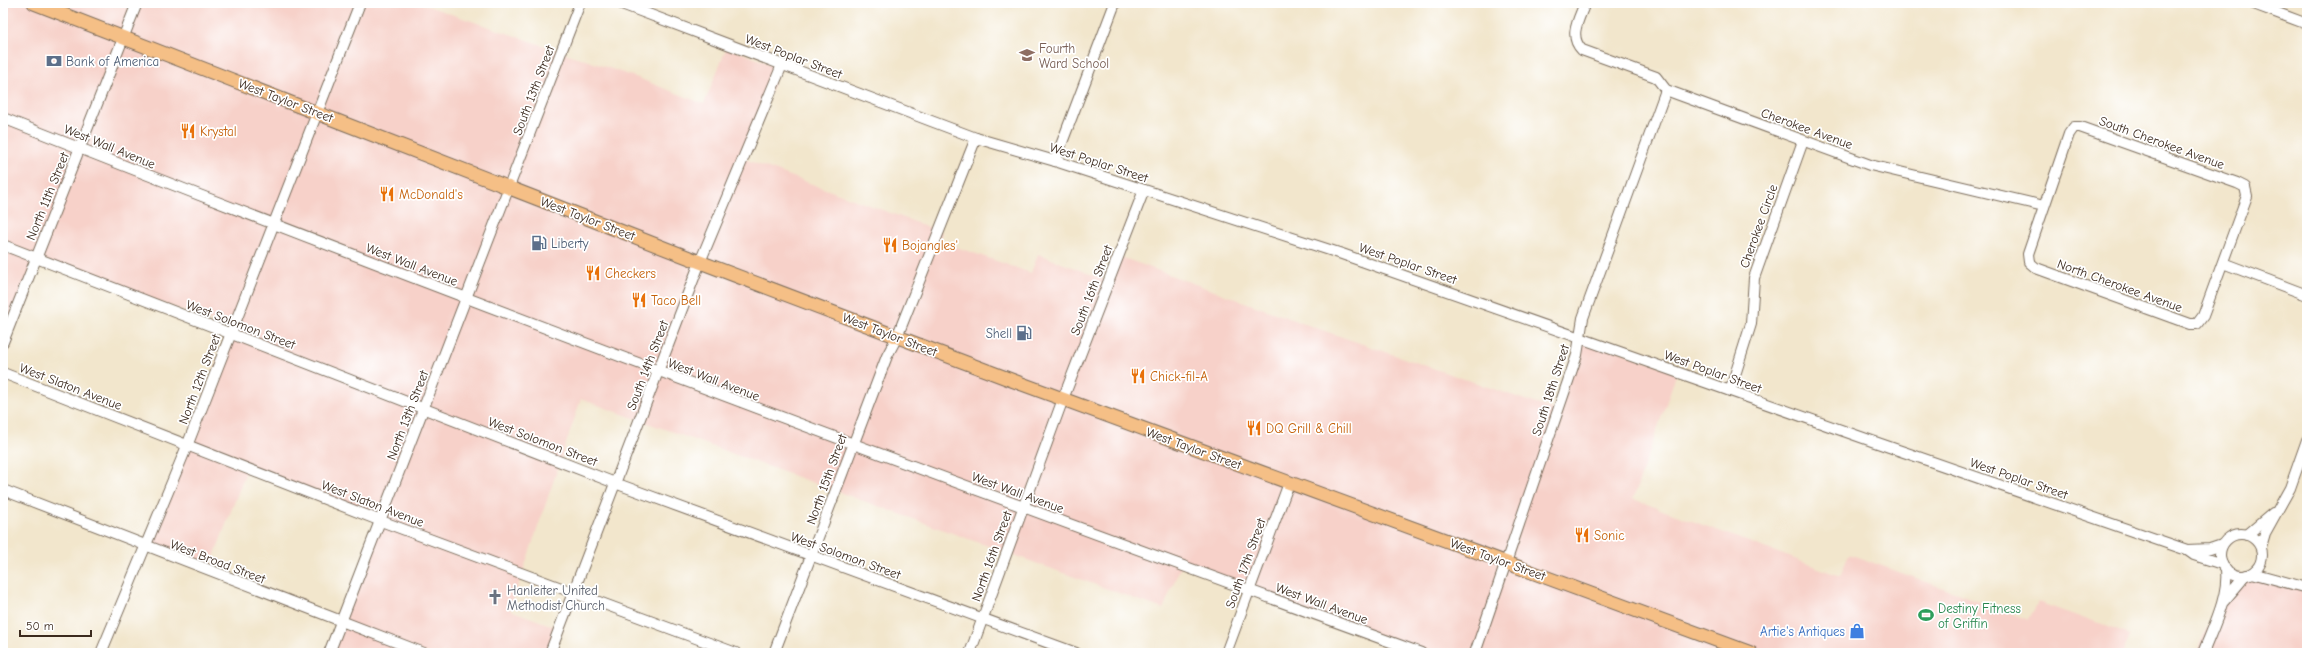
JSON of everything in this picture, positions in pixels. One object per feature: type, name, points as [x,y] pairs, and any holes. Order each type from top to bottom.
[{"type":"main road","name":"West Taylor Street","points":[[34,3],[700,262],[1063,400],[1751,653]]},
{"type":"street","name":"North 11th Street","points":[[3,342],[137,3]]},
{"type":"street","name":"North 12th Street","points":[[101,653],[144,546],[187,446],[360,3]]},
{"type":"street","name":"South 13th Street","points":[[510,187],[580,3]]},
{"type":"street","name":"West Poplar Street","points":[[619,3],[976,138],[1055,161],[1342,254],[2187,550],[2194,555],[2224,566]]},
{"type":"street","points":[[1055,161],[1115,3]]},
{"type":"street","name":"Cherokee Avenue","points":[[1585,3],[1574,34],[1576,44],[1582,50],[1656,77],[1666,90],[1870,165],[2044,206]]},
{"type":"street","points":[[2251,3],[2307,24]]},
{"type":"street","name":"South 14th Street","points":[[550,653],[700,262],[782,65]]},
{"type":"street","name":"South 18th Street","points":[[1474,653],[1577,355],[1583,318],[1666,90]]},
{"type":"street","name":"West Wall Avenue","points":[[3,118],[274,225],[658,372],[1022,508],[1421,653]]},
{"type":"street","name":"South Cherokee Avenue","points":[[2044,206],[2069,134],[2074,127],[2080,127],[2237,183],[2245,188],[2247,196],[2223,263]]},
{"type":"street","name":"North 15th Street","points":[[774,653],[852,445],[887,356],[897,337],[976,138]]},
{"type":"street","name":"Cherokee Circle","points":[[1730,391],[1751,324],[1754,278],[1803,141]]},
{"type":"street","name":"North 13th Street","points":[[329,653],[510,187]]},
{"type":"street","name":"South 16th Street","points":[[1063,400],[1144,190]]},
{"type":"street","name":"North Cherokee Avenue","points":[[2044,206],[2028,254],[2029,262],[2036,268],[2190,324],[2197,324],[2203,316],[2223,263]]},
{"type":"street","name":"West Solomon Street","points":[[3,246],[615,483],[1076,653]]},
{"type":"street","points":[[2223,263],[2307,295]]},
{"type":"street","name":"West Slaton Avenue","points":[[3,373],[381,521],[736,653]]},
{"type":"street","name":"North 16th Street","points":[[970,653],[1022,508],[1063,400]]},
{"type":"street","points":[[2282,581],[2262,561],[2261,547],[2265,533],[2290,488],[2307,440]]},
{"type":"street","name":"South 17th Street","points":[[1226,653],[1289,482]]},
{"type":"street","name":"West Broad Street","points":[[3,490],[340,622],[424,653]]},
{"type":"street","points":[[2248,535],[2278,509]]},
{"type":"street","points":[[2203,653],[2220,606],[2227,580],[2220,552],[2222,545],[2233,535],[2248,535],[2254,538],[2261,547]]},
{"type":"street","name":"West Poplar Street","points":[[2187,550],[2210,549],[2222,545]]},
{"type":"street","points":[[2220,606],[2262,561]]},
{"type":"street","points":[[2224,566],[2234,575],[2249,574],[2307,588]]},
{"type":"shaded area","points":[[3,3],[419,3],[638,78],[704,104],[727,47],[780,68],[744,159],[942,232],[939,241],[1031,273],[1038,254],[1108,281],[1118,256],[1316,328],[1557,411],[1584,338],[1677,372],[1633,499],[1840,576],[1849,554],[2029,619],[2038,602],[2130,635],[2123,653],[1414,653],[1181,566],[1163,609],[581,399],[510,610],[561,629],[552,653],[330,653],[383,519],[248,466],[209,570],[147,545],[230,328],[36,257],[11,324],[3,321]]},
{"type":"shaded area","points":[[2229,572],[2307,590],[2307,653],[2198,653]]},
{"type":"place","name":"Fourth Ward School","points":[[1027,55]]},
{"type":"place","name":"Bank of America","points":[[54,61]]},
{"type":"place","name":"Krystal","points":[[188,131]]},
{"type":"place","name":"McDonald's","points":[[387,194]]},
{"type":"place","name":"Liberty","points":[[539,243]]},
{"type":"place","name":"Bojangles'","points":[[890,245]]},
{"type":"place","name":"Checkers","points":[[593,273]]},
{"type":"place","name":"Taco Bell","points":[[639,300]]},
{"type":"place","name":"Shell","points":[[1024,333]]},
{"type":"place","name":"Chick-fil-A","points":[[1138,376]]},
{"type":"place","name":"DQ Grill & Chill","points":[[1254,428]]},
{"type":"place","name":"Sonic","points":[[1582,535]]},
{"type":"place","name":"Hanleiter United Methodist Church","points":[[495,597]]},
{"type":"place","name":"Destiny Fitness of Griffin","points":[[1926,615]]},
{"type":"place","name":"Artie's Antiques","points":[[1857,631]]}]
